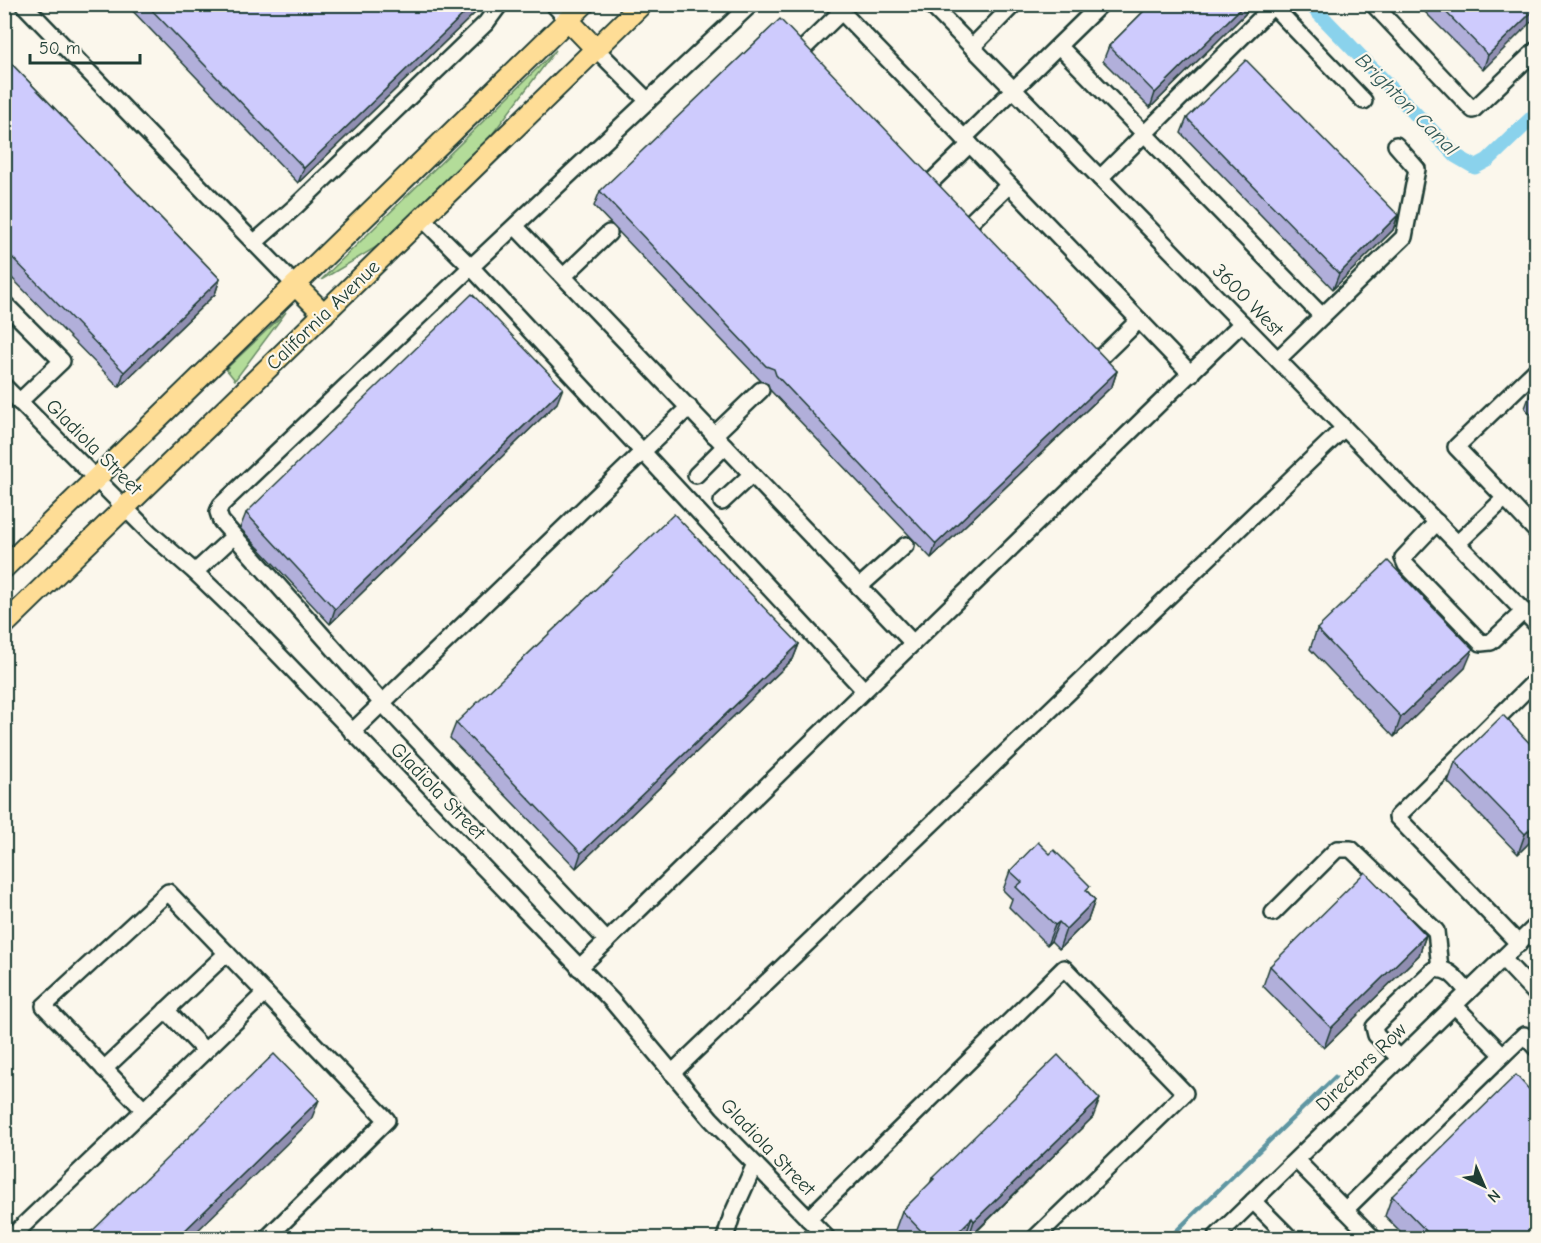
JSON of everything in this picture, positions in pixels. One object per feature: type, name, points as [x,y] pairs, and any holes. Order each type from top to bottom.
[{"type":"main road","name":"California Avenue","points":[[4,568],[584,4]]},
{"type":"main road","name":"California Avenue","points":[[4,625],[642,4]]},
{"type":"main road","points":[[568,20],[596,49]]},
{"type":"main road","points":[[295,285],[324,315]]},
{"type":"street","points":[[23,4],[295,285]]},
{"type":"street","points":[[254,243],[295,207],[486,23],[500,4]]},
{"type":"street","points":[[553,4],[568,20]]},
{"type":"street","points":[[607,941],[383,704],[221,521],[218,512],[220,505],[751,4]]},
{"type":"street","name":"3600 West","points":[[930,4],[1536,624]]},
{"type":"street","points":[[972,47],[1014,4]]},
{"type":"street","points":[[932,181],[1014,90],[1101,4]]},
{"type":"street","points":[[1373,4],[1473,110],[1536,50]]},
{"type":"street","points":[[1100,178],[1273,6],[1364,101]]},
{"type":"street","points":[[805,47],[837,8],[1191,374]]},
{"type":"street","points":[[1059,46],[1143,135],[1323,316]]},
{"type":"street","points":[[596,49],[648,101]]},
{"type":"street","points":[[1278,359],[1404,237],[1418,169],[1396,145]]},
{"type":"street","points":[[972,221],[1010,185]]},
{"type":"street","points":[[422,218],[471,267],[864,690]]},
{"type":"street","points":[[516,227],[913,643]]},
{"type":"street","points":[[564,276],[609,233]]},
{"type":"street","points":[[4,303],[62,361],[19,402]]},
{"type":"street","points":[[1102,356],[1139,320]]},
{"type":"street","points":[[579,968],[1242,323]]},
{"type":"street","points":[[1536,370],[1456,447],[1536,531]]},
{"type":"street","name":"Gladiola Street","points":[[4,386],[150,533],[195,572],[612,1001],[672,1073],[827,1239]]},
{"type":"street","points":[[696,475],[720,440],[761,390]]},
{"type":"street","points":[[352,732],[689,407]]},
{"type":"street","points":[[672,1073],[1344,428]]},
{"type":"street","points":[[722,502],[752,474]]},
{"type":"street","points":[[1458,543],[1504,498]]},
{"type":"street","points":[[1437,522],[1403,558],[1406,566],[1481,643],[1491,642],[1524,611]]},
{"type":"street","points":[[195,572],[234,536]]},
{"type":"street","points":[[859,587],[906,545]]},
{"type":"street","points":[[1518,944],[1397,817],[1536,680]]},
{"type":"street","points":[[1273,913],[1337,849],[1351,849],[1436,932],[1440,968]]},
{"type":"street","points":[[144,1110],[44,1006],[168,892],[387,1120],[267,1239]]},
{"type":"street","name":"Directors Row","points":[[1215,1239],[1536,926]]},
{"type":"street","points":[[105,1069],[227,952]]},
{"type":"street","points":[[1503,959],[1536,994]]},
{"type":"street","points":[[808,1219],[1064,968],[1185,1093],[1035,1239]]},
{"type":"street","points":[[1400,1059],[1376,1035],[1374,1027],[1433,970],[1440,968],[1448,971],[1468,992]]},
{"type":"street","points":[[10,1239],[265,993]]},
{"type":"street","points":[[1455,1006],[1503,1055]]},
{"type":"street","points":[[166,1010],[205,1051]]},
{"type":"street","points":[[1345,1210],[1524,1035],[1536,1048]]},
{"type":"street","points":[[1296,1160],[1374,1239]]},
{"type":"street","points":[[725,1239],[732,1215],[755,1164]]},
{"type":"street","points":[[1253,1201],[1290,1239]]},
{"type":"green space","points":[[556,50],[481,149],[383,243],[321,280]]},
{"type":"green space","points":[[286,312],[235,380],[226,369]]},
{"type":"building","points":[[146,4],[474,4],[304,168]]},
{"type":"building","points":[[1151,4],[1245,4],[1155,93],[1109,46]]},
{"type":"building","points":[[1438,4],[1536,4],[1536,8],[1488,55]]},
{"type":"building","points":[[780,19],[1117,371],[936,544],[776,375],[774,369],[766,366],[600,191]]},
{"type":"building","points":[[4,56],[220,279],[124,372],[4,249]]},
{"type":"building","points":[[1246,60],[1398,215],[1339,274],[1187,118]]},
{"type":"building","points":[[472,294],[563,388],[335,609],[246,513]]},
{"type":"building","points":[[674,514],[799,644],[581,853],[456,723]]},
{"type":"building","points":[[1388,561],[1473,649],[1401,717],[1317,629]]},
{"type":"building","points":[[1503,715],[1536,750],[1536,823],[1525,834],[1455,762]]},
{"type":"building","points":[[1038,842],[1050,854],[1054,850],[1090,886],[1086,890],[1095,900],[1066,929],[1059,922],[1055,925],[1016,887],[1022,882],[1010,871]]},
{"type":"building","points":[[1365,872],[1426,935],[1331,1028],[1270,966]]},
{"type":"building","points":[[274,1054],[319,1100],[176,1239],[84,1239]]},
{"type":"building","points":[[1058,1055],[1100,1099],[974,1221],[972,1218],[951,1239],[929,1239],[902,1211],[934,1179],[932,1178]]},
{"type":"building","points":[[1516,1075],[1536,1097],[1536,1239],[1434,1239],[1392,1196]]},
{"type":"waterway","name":"Brighton Canal","points":[[1310,4],[1456,156],[1475,167],[1488,160],[1536,114]]},
{"type":"waterway","points":[[1169,1238],[1335,1077]]}]
